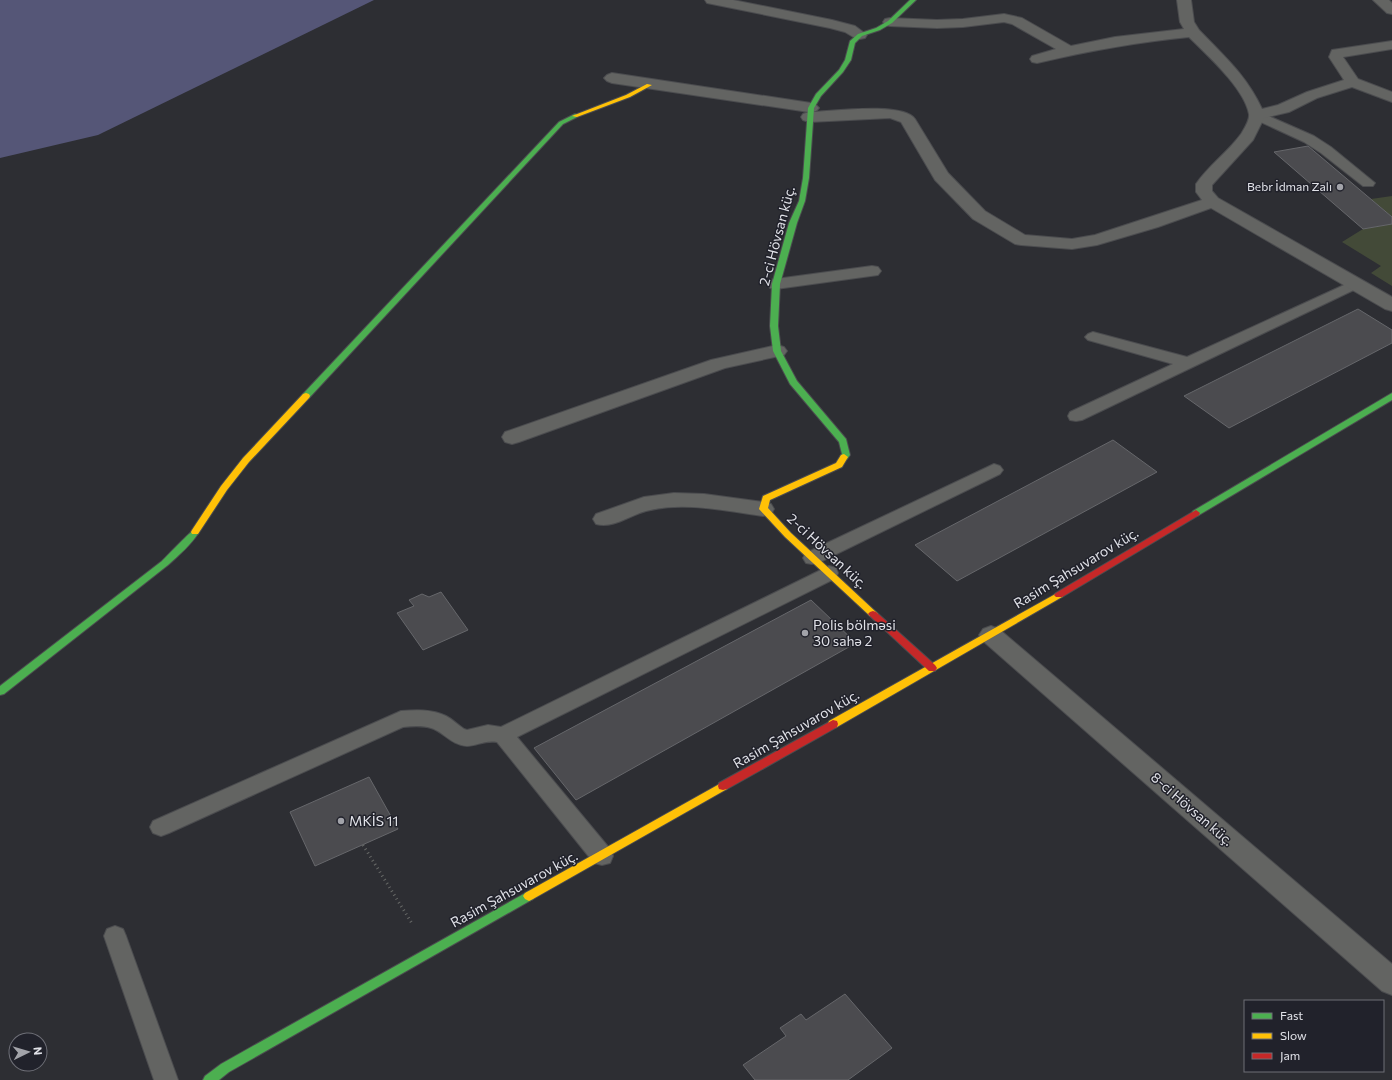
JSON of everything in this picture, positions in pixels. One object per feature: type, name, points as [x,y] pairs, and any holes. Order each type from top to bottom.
[{"type":"street","points":[[712,0],[767,5],[850,29],[860,35],[878,29],[890,22],[913,0]]},
{"type":"street","points":[[1184,0],[1188,22],[1193,32],[1235,76],[1246,91],[1256,115],[1255,123],[1247,137],[1204,184],[1204,192],[1212,202],[1392,305]]},
{"type":"street","points":[[1380,0],[1392,10]]},
{"type":"street","points":[[890,22],[950,24],[1004,18],[1017,21],[1067,50]]},
{"type":"street","points":[[1037,59],[1067,50],[1156,35],[1193,32]]},
{"type":"street","name":"2-ci Hövsan küç.","points":[[860,35],[852,42],[848,60],[841,71],[818,95],[810,112],[806,178],[776,284],[774,326],[777,351],[793,382],[843,441],[846,455],[839,465],[766,498],[763,509],[812,558],[932,668]]},
{"type":"street","points":[[1392,45],[1336,53],[1336,57],[1353,82],[1392,97]]},
{"type":"street","points":[[612,78],[810,112],[890,112],[900,115],[907,119],[941,176],[979,215],[1021,240],[1072,244],[1097,240],[1212,202]]},
{"type":"street","points":[[1256,115],[1283,109],[1312,95],[1353,82]]},
{"type":"street","points":[[0,691],[165,564],[189,540],[224,488],[246,460],[561,123],[574,116],[628,96],[649,85]]},
{"type":"street","points":[[776,284],[872,271]]},
{"type":"street","points":[[512,437],[718,364],[777,351]]},
{"type":"street","name":"Rasim Şahsuvarov küç.","points":[[209,1080],[225,1068],[991,635],[1392,396]]},
{"type":"street","points":[[604,519],[642,505],[658,502],[712,501],[763,509]]},
{"type":"street","name":"8-ci Hövsan küç.","points":[[991,635],[1392,982]]},
{"type":"lane","points":[[1256,115],[1320,146],[1368,183]]},
{"type":"lane","points":[[1076,416],[1355,284]]},
{"type":"lane","points":[[1093,337],[1189,363]]},
{"type":"lane","points":[[812,558],[994,470]]},
{"type":"lane","points":[[161,827],[401,720],[422,718],[438,721],[458,736],[467,738],[488,733],[503,735],[829,573]]},
{"type":"lane","points":[[503,735],[602,856]]},
{"type":"lane","points":[[115,936],[166,1080]]},
{"type":"path","points":[[363,845],[430,953]]},
{"type":"green space","points":[[1392,196],[1392,217],[1371,199]]},
{"type":"green space","points":[[1392,224],[1392,286],[1371,273],[1381,266],[1342,242],[1363,229]]},
{"type":"water","points":[[0,0],[374,0],[98,135],[0,158]]},
{"type":"building","points":[[1308,146],[1392,217],[1392,224],[1363,229],[1274,152]]},
{"type":"building","points":[[1358,309],[1392,330],[1392,343],[1229,428],[1184,396]]},
{"type":"building","points":[[1113,440],[1157,472],[957,581],[915,545]]},
{"type":"building","points":[[441,592],[468,630],[423,650],[397,613],[414,606],[409,600],[422,594],[429,597]]},
{"type":"building","points":[[811,600],[856,643],[576,800],[534,748]]},
{"type":"building","points":[[369,777],[398,829],[315,866],[290,812]]},
{"type":"building","points":[[845,994],[892,1048],[848,1080],[755,1080],[743,1065],[786,1036],[780,1028],[801,1014],[806,1020]]},
{"type":"traffic: fast","points":[[844,457],[846,455],[843,441],[793,382],[777,351],[774,326],[776,284],[793,223],[802,201],[806,178],[811,108],[818,95],[841,71],[848,60],[852,42],[860,35],[878,29],[890,22],[913,0]]},
{"type":"traffic: fast","points":[[306,396],[561,123],[575,116]]},
{"type":"traffic: fast","points":[[1196,513],[1392,396]]},
{"type":"traffic: fast","points":[[0,691],[165,563],[189,540],[195,532]]},
{"type":"traffic: fast","points":[[209,1080],[225,1068],[529,896]]},
{"type":"traffic: slow","points":[[575,116],[628,96],[649,85]]},
{"type":"traffic: slow","points":[[195,532],[224,488],[246,460],[306,396]]},
{"type":"traffic: slow","points":[[844,457],[839,465],[766,498],[763,509],[788,535],[873,614]]},
{"type":"traffic: slow","points":[[833,724],[1059,595]]},
{"type":"traffic: slow","points":[[529,896],[723,786]]},
{"type":"traffic: jam","points":[[1059,595],[1196,513]]},
{"type":"traffic: jam","points":[[873,614],[932,668]]},
{"type":"traffic: jam","points":[[723,786],[833,724]]},
{"type":"place","name":"Bebr İdman Zalı","points":[[1340,187]]},
{"type":"place","name":"Polis bölməsi 30 sahə 2","points":[[805,633]]},
{"type":"place","name":"MKİS 11","points":[[341,821]]}]
